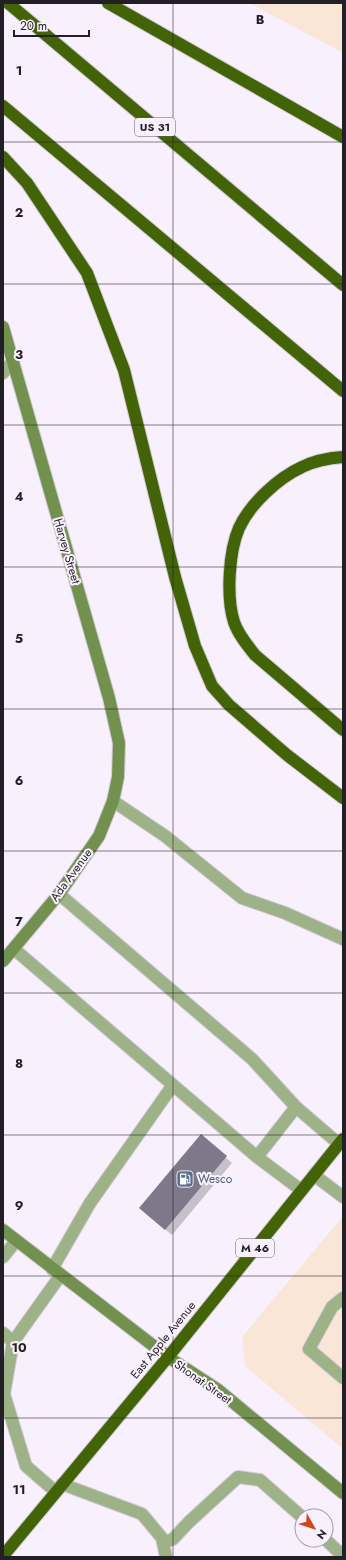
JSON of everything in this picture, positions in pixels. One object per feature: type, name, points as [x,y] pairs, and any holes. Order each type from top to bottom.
[{"type":"highway","name":"US 31","points":[[8,3],[343,285]]},
{"type":"highway","points":[[108,3],[343,137]]},
{"type":"highway","points":[[3,106],[343,391]]},
{"type":"highway","points":[[3,157],[27,183],[88,273],[124,370],[175,577],[195,646],[212,686],[229,705],[287,755],[343,798]]},
{"type":"highway","points":[[343,457],[329,458],[302,467],[277,482],[254,505],[239,528],[230,563],[230,593],[234,622],[245,642],[255,655],[343,730]]},
{"type":"highway","name":"East Apple Avenue","points":[[3,1556],[168,1357],[341,1141]]},
{"type":"street","name":"Harvey Street","points":[[3,327],[78,594],[109,698],[119,743],[118,777]]},
{"type":"street","points":[[3,373],[13,361]]},
{"type":"street","name":"Ada Avenue","points":[[3,961],[59,894],[99,836],[113,801],[118,777]]},
{"type":"street","points":[[113,801],[166,836],[242,898],[285,912],[343,939]]},
{"type":"street","points":[[59,894],[252,1059],[296,1107],[341,1141]]},
{"type":"street","points":[[14,949],[257,1158],[302,1190]]},
{"type":"street","points":[[166,1557],[162,1538],[142,1514],[59,1488],[26,1466],[4,1394],[13,1342],[56,1272],[90,1203],[172,1085]]},
{"type":"street","points":[[257,1158],[296,1107]]},
{"type":"street","points":[[314,1175],[343,1197]]},
{"type":"street","name":"Shonat Street","points":[[3,1230],[168,1357],[217,1389],[343,1493]]},
{"type":"street","points":[[3,1258],[16,1241]]},
{"type":"street","points":[[343,1298],[332,1307],[309,1349],[343,1378]]},
{"type":"street","points":[[3,1333],[13,1342]]},
{"type":"street","points":[[163,1543],[173,1539],[189,1522],[238,1477],[260,1480],[294,1510]]},
{"type":"street","points":[[334,1548],[343,1556]]},
{"type":"shaded area","points":[[250,3],[343,3],[343,53]]},
{"type":"shaded area","points":[[343,1216],[343,1449],[245,1366],[242,1337]]},
{"type":"building","points":[[201,1134],[227,1156],[165,1230],[139,1208]]},
{"type":"place","name":"Wesco","points":[[185,1179]]}]
